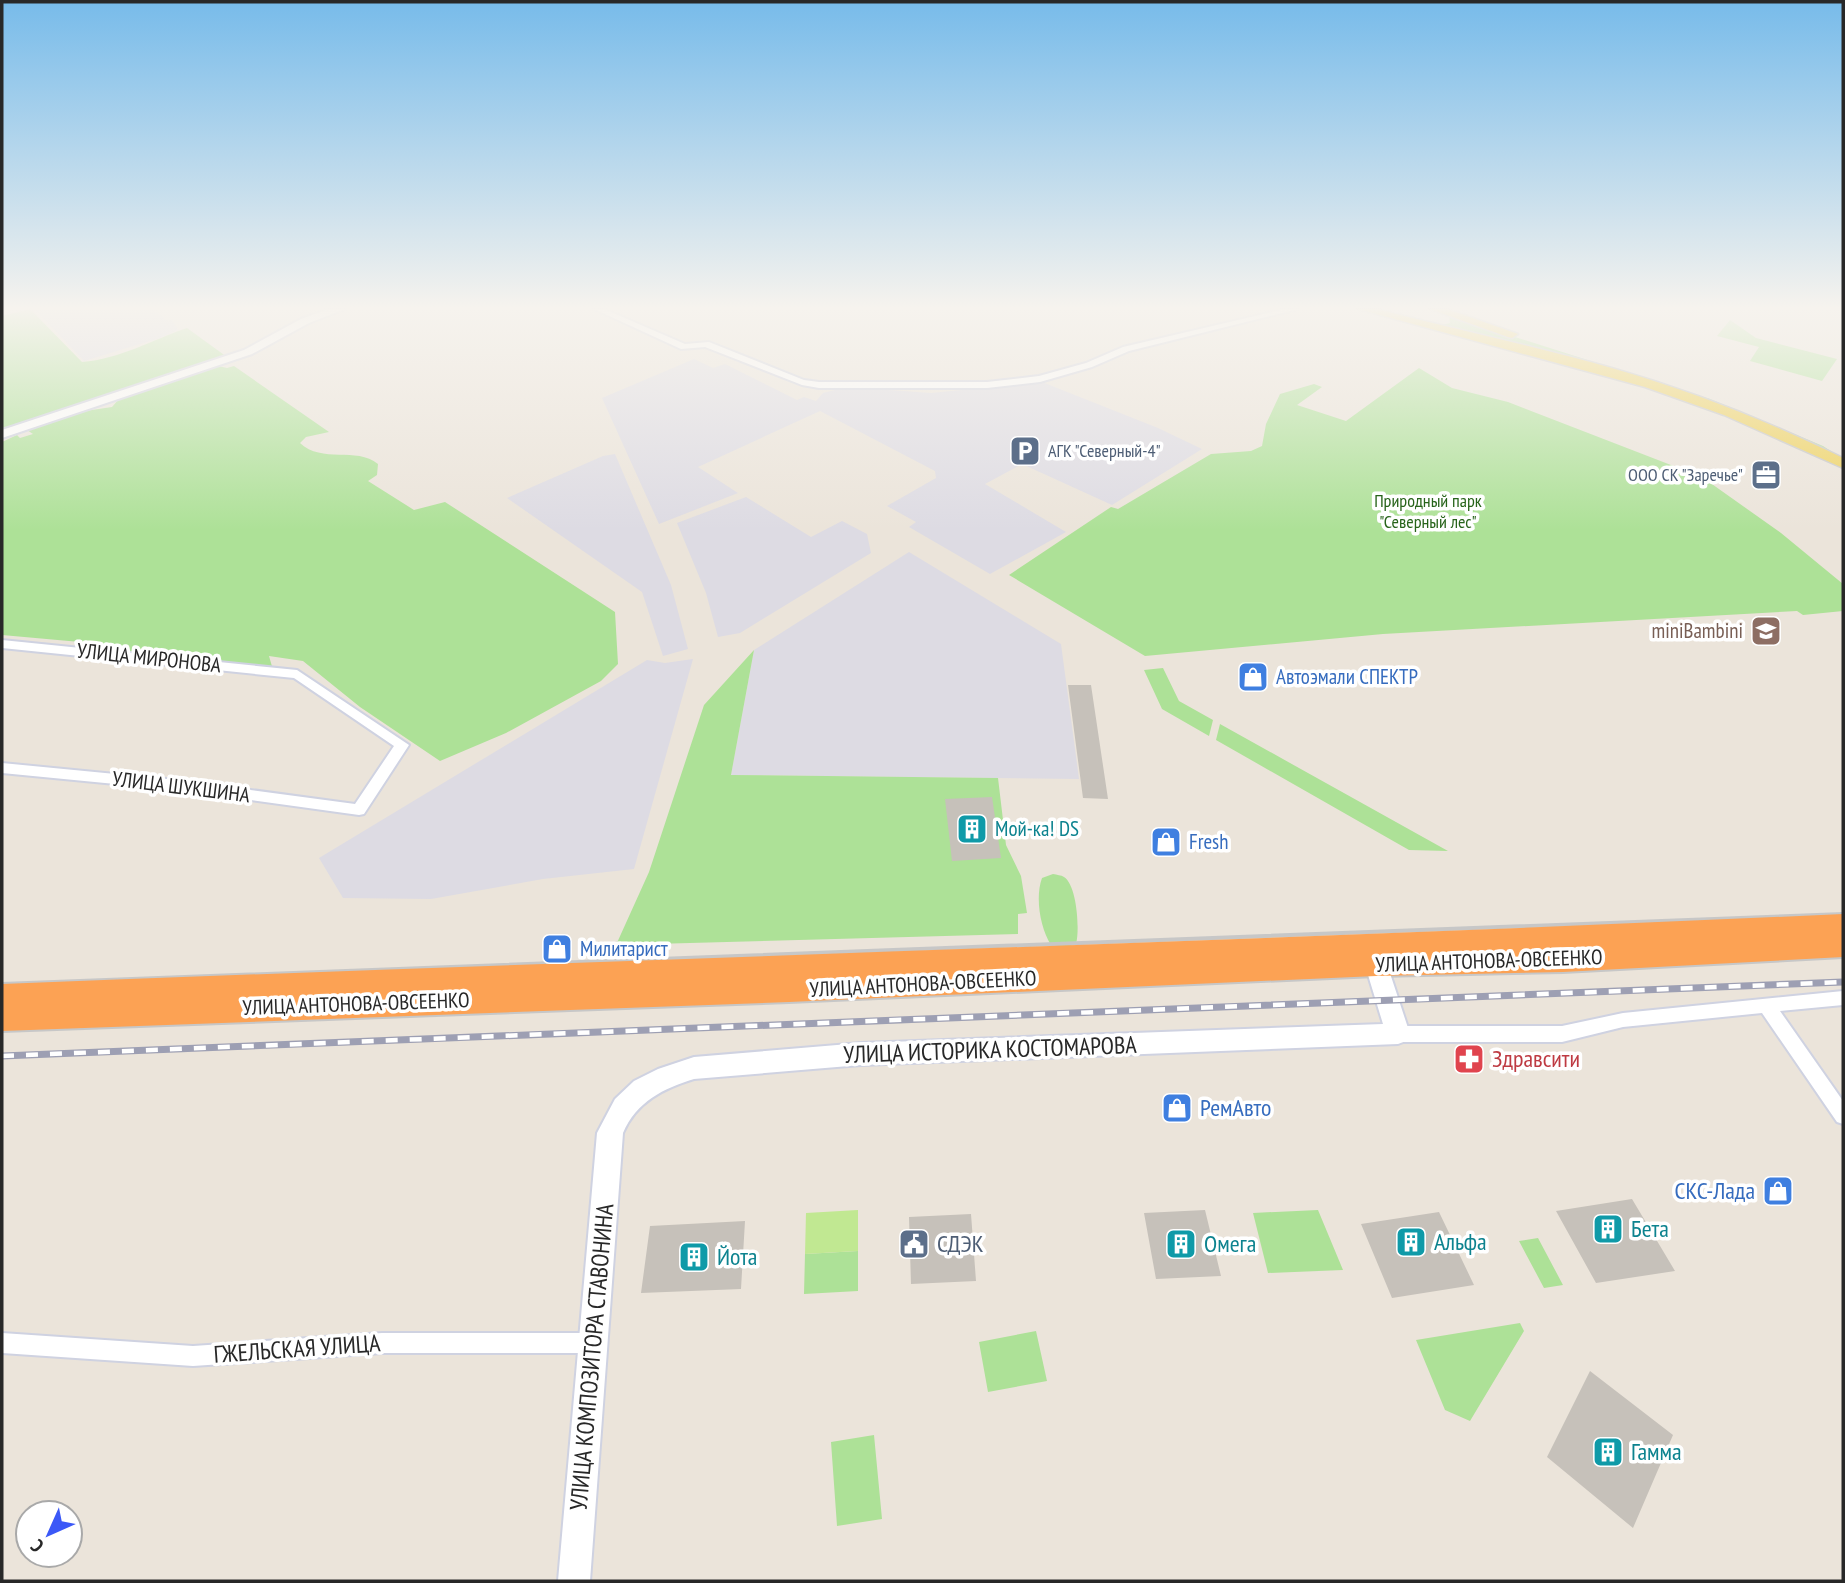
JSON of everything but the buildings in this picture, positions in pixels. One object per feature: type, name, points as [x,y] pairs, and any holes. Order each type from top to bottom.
[{"type":"highway","name":"УЛИЦА АНТОНОВА-ОВСЕЕНКО","points":[[2,996],[91,1003],[789,990],[1843,925]]},
{"type":"highway","name":"УЛИЦА АНТОНОВА-ОВСЕЕНКО","points":[[1373,956],[1563,960],[1843,945]]},
{"type":"highway","name":"УЛИЦА АНТОНОВА-ОВСЕЕНКО","points":[[2,1018],[91,1003]]},
{"type":"main road","points":[[1643,383],[1749,420],[1843,464]]},
{"type":"main road","points":[[1672,383],[1759,414],[1843,452]]},
{"type":"street","points":[[2,434],[155,383]]},
{"type":"street","points":[[807,383],[987,385],[1006,383]]},
{"type":"street","name":"УЛИЦА МИРОНОВА","points":[[2,644],[297,674],[402,745],[359,810]]},
{"type":"street","name":"УЛИЦА ШУКШИНА","points":[[2,768],[177,786],[359,810]]},
{"type":"street","points":[[1373,956],[1398,1034]]},
{"type":"street","name":"УЛИЦА ИСТОРИКА КОСТОМАРОВА","points":[[610,1133],[615,1120],[632,1095],[669,1075],[694,1068],[861,1054],[1398,1034],[1562,1034],[1623,1020],[1843,998]]},
{"type":"street","points":[[1766,1005],[1843,1116]]},
{"type":"street","name":"УЛИЦА КОМПОЗИТОРА СТАВОНИНА","points":[[574,1581],[610,1133]]},
{"type":"street","name":"ГЖЕЛЬСКАЯ УЛИЦА","points":[[2,1343],[193,1356],[382,1343],[592,1343]]},
{"type":"shaded area","points":[[638,383],[763,383],[797,400],[804,397],[816,401],[823,393],[847,387],[931,393],[1044,383],[1158,428],[1202,449],[1112,505],[1022,464],[985,484],[1066,532],[990,574],[909,527],[916,522],[887,506],[936,478],[935,471],[820,411],[698,467],[738,493],[659,524],[602,398]]},
{"type":"shaded area","points":[[615,454],[671,585],[688,649],[663,656],[642,592],[507,498],[603,456]]},
{"type":"shaded area","points":[[746,497],[811,537],[842,521],[867,534],[871,553],[740,633],[718,637],[706,593],[677,523]]},
{"type":"shaded area","points":[[909,552],[1061,644],[1079,779],[731,775],[754,650]]},
{"type":"shaded area","points":[[693,659],[634,869],[543,879],[431,899],[343,898],[319,858],[647,660],[665,663]]},
{"type":"green space","points":[[2,383],[149,383],[2,432]]},
{"type":"green space","points":[[167,383],[258,383],[329,432],[306,437],[300,443],[309,449],[318,453],[369,459],[378,464],[377,475],[368,481],[414,510],[445,502],[615,612],[618,664],[601,681],[506,733],[440,761],[360,707],[303,661],[269,656],[273,670],[90,652],[80,642],[2,635],[2,442],[17,435],[20,438],[33,434],[27,430],[85,411],[112,407],[119,399]]},
{"type":"green space","name":"Природный парк \"Северный лес\"","points":[[1399,383],[1444,383],[1452,388],[1508,402],[1702,477],[1781,533],[1843,584],[1843,611],[1803,615],[1797,611],[1383,634],[1145,656],[1009,575],[1111,507],[1118,509],[1211,454],[1251,451],[1262,446],[1266,424],[1280,394],[1314,384],[1322,387],[1297,405],[1346,421]]},
{"type":"green space","points":[[1647,383],[1659,383],[1710,399],[1823,446],[1843,459],[1795,436]]},
{"type":"green space","points":[[754,650],[731,775],[998,778],[1006,845],[1021,876],[1027,913],[1018,914],[1018,934],[616,945],[649,872],[704,705]]},
{"type":"green space","points":[[1163,668],[1179,701],[1213,720],[1209,736],[1162,709],[1144,670]]},
{"type":"green space","points":[[1220,724],[1448,851],[1409,850],[1216,740]]},
{"type":"green space","points":[[1053,874],[1063,876],[1075,898],[1078,929],[1076,944],[1064,948],[1051,945],[1040,912],[1042,878]]},
{"type":"green space","points":[[858,1210],[858,1251],[805,1254],[806,1213]]},
{"type":"green space","points":[[1318,1210],[1343,1270],[1268,1273],[1253,1213]]},
{"type":"green space","points":[[1538,1238],[1563,1285],[1544,1288],[1519,1241]]},
{"type":"green space","points":[[858,1251],[858,1291],[804,1294],[805,1254]]},
{"type":"green space","points":[[1520,1323],[1524,1331],[1470,1421],[1445,1410],[1416,1340]]},
{"type":"green space","points":[[1036,1331],[1047,1381],[988,1392],[979,1342]]},
{"type":"green space","points":[[874,1435],[882,1519],[837,1526],[831,1442]]},
{"type":"railway","points":[[2,1056],[1843,982]]},
{"type":"place","name":"АГК \"Северный-4\"","points":[[1025,451]]},
{"type":"place","name":"ООО СК \"Заречье\"","points":[[1766,475]]},
{"type":"place","name":"miniBambini","points":[[1766,631]]},
{"type":"place","name":"Автоэмали СПЕКТР","points":[[1253,677]]},
{"type":"place","name":"Мой-ка! DS","points":[[972,829]]},
{"type":"place","name":"Fresh","points":[[1166,842]]},
{"type":"place","name":"Милитарист","points":[[557,949]]},
{"type":"place","name":"Здравсити","points":[[1469,1059]]},
{"type":"place","name":"РемАвто","points":[[1177,1108]]},
{"type":"place","name":"СКС-Лада","points":[[1778,1191]]},
{"type":"place","name":"Бета","points":[[1608,1229]]},
{"type":"place","name":"Альфа","points":[[1411,1242]]},
{"type":"place","name":"СДЭК","points":[[914,1244]]},
{"type":"place","name":"Омега","points":[[1181,1244]]},
{"type":"place","name":"Йота","points":[[694,1257]]},
{"type":"place","name":"Гамма","points":[[1608,1452]]}]
